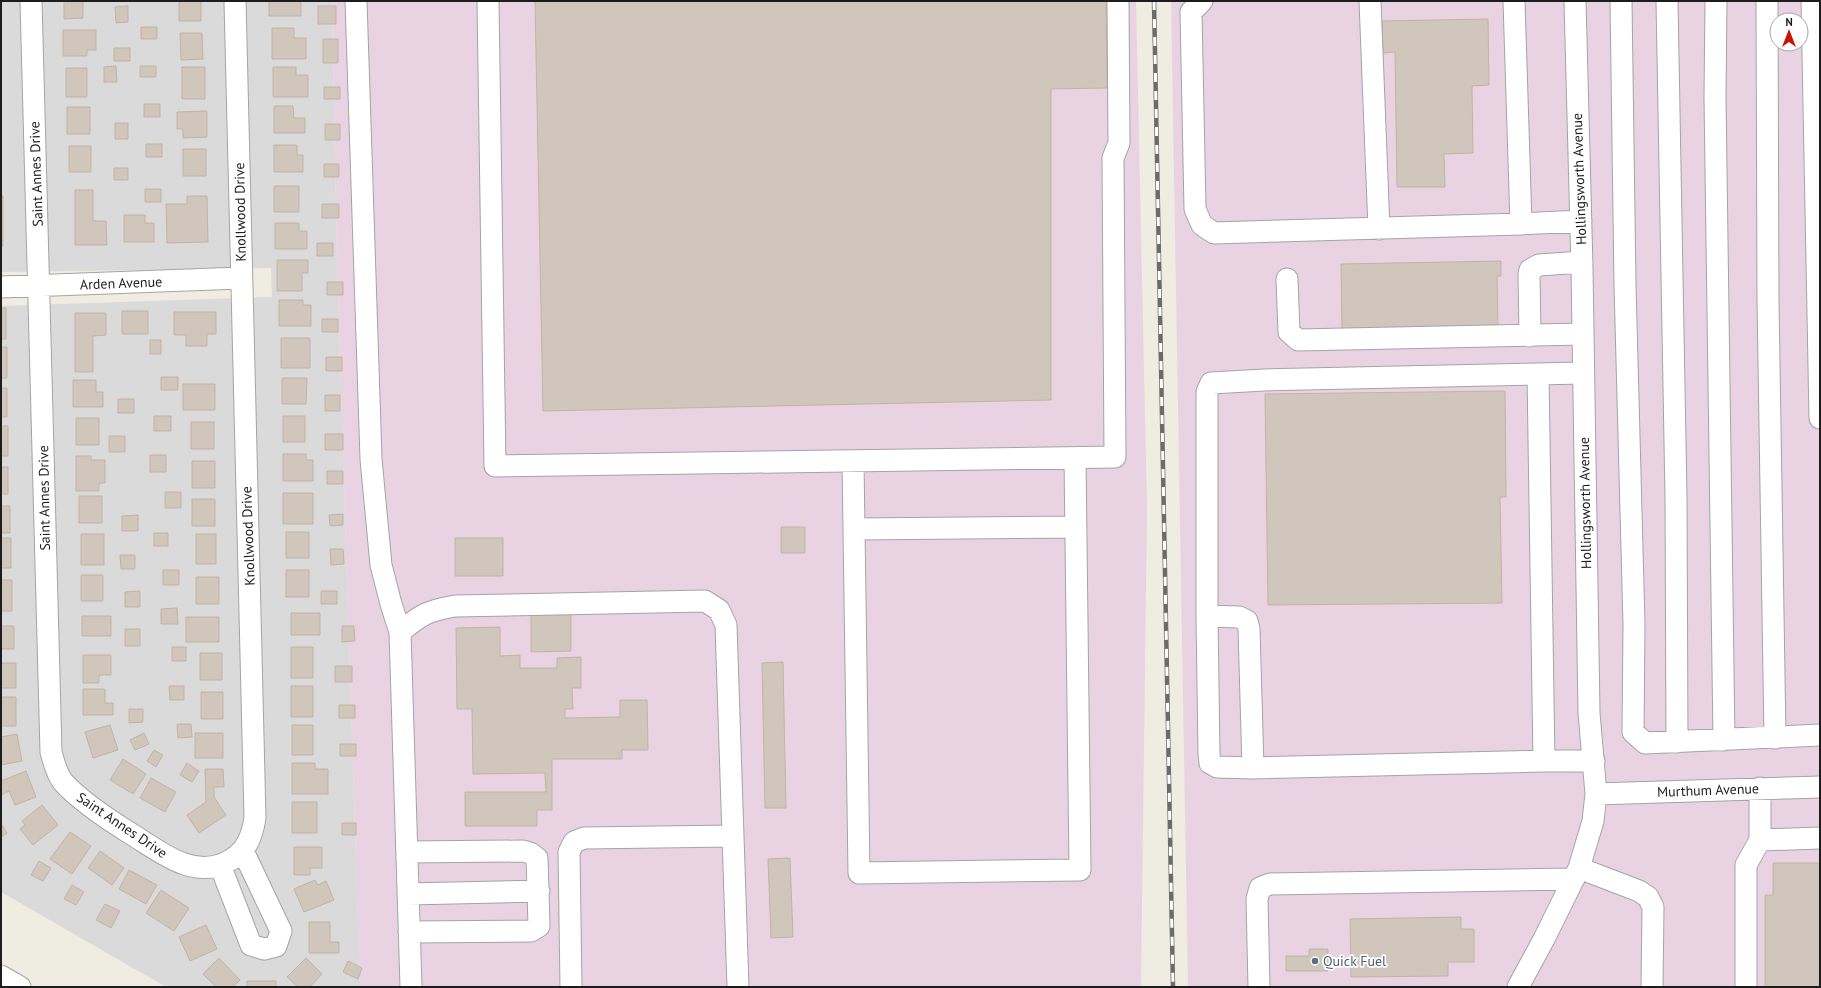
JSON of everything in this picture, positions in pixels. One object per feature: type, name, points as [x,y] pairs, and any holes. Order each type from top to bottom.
[{"type":"street","name":"Saint Annes Drive","points":[[31,1],[49,726],[51,752],[55,766],[63,782],[74,792],[118,826],[172,859],[186,865],[200,868],[220,865],[243,851]]},
{"type":"street","name":"Knollwood Drive","points":[[235,1],[255,791],[253,830],[243,851]]},
{"type":"street","points":[[356,1],[371,459],[381,565],[400,632],[411,987]]},
{"type":"street","points":[[488,1],[495,466],[1115,457],[1113,158],[1119,143],[1118,1]]},
{"type":"street","points":[[1202,1],[1191,12],[1195,209],[1202,225],[1214,234],[1581,222]]},
{"type":"street","points":[[1370,1],[1379,228]]},
{"type":"street","points":[[1514,1],[1520,224]]},
{"type":"street","name":"Hollingsworth Avenue","points":[[1518,987],[1544,939],[1576,874],[1593,821],[1596,794],[1589,713],[1582,373],[1582,262],[1575,1]]},
{"type":"street","points":[[1621,1],[1625,285],[1634,624],[1633,732],[1645,743],[1820,735]]},
{"type":"street","points":[[1667,1],[1676,497],[1677,742]]},
{"type":"street","points":[[1716,1],[1715,97],[1724,740]]},
{"type":"street","points":[[1767,1],[1768,292],[1775,738]]},
{"type":"street","points":[[1812,1],[1820,418]]},
{"type":"street","points":[[1530,336],[1530,270],[1539,265],[1582,262]]},
{"type":"street","name":"Arden Avenue","points":[[1,287],[241,278]]},
{"type":"street","points":[[1287,279],[1289,332],[1298,340],[1582,334]]},
{"type":"street","points":[[1582,373],[1228,381],[1211,383],[1207,392],[1207,616],[1209,754],[1210,763],[1218,767],[1252,768],[1594,761]]},
{"type":"street","points":[[1538,374],[1544,761]]},
{"type":"street","points":[[853,462],[859,873],[1080,870],[1075,458]]},
{"type":"street","points":[[855,529],[1076,527]]},
{"type":"street","points":[[400,632],[421,615],[434,610],[455,606],[705,601],[719,610],[726,625],[738,987]]},
{"type":"street","points":[[1207,616],[1239,617],[1247,621],[1249,629],[1252,768]]},
{"type":"street","name":"Murthum Avenue","points":[[1596,794],[1820,786]]},
{"type":"street","points":[[1746,987],[1746,865],[1760,840],[1760,788]]},
{"type":"street","points":[[571,987],[569,852],[574,842],[584,838],[733,836]]},
{"type":"street","points":[[1760,840],[1820,838]]},
{"type":"street","points":[[220,865],[250,945],[264,949],[276,946],[281,931],[243,851]]},
{"type":"street","points":[[407,852],[523,851],[530,853],[537,858],[539,892],[539,926],[531,931],[409,932]]},
{"type":"street","points":[[1259,987],[1257,898],[1260,888],[1270,884],[1576,874],[1639,892],[1648,897],[1653,907],[1652,987]]},
{"type":"street","points":[[408,894],[539,892]]},
{"type":"street","points":[[1,976],[20,987]]},
{"type":"shaded area","points":[[1,1],[332,1],[337,265],[360,987],[166,987],[1,892],[1,306],[272,297],[271,268],[1,272]]},
{"type":"shaded area","points":[[332,1],[1136,1],[1147,508],[1141,987],[360,987],[337,265]]},
{"type":"shaded area","points":[[1171,1],[1820,1],[1820,987],[1188,987]]},
{"type":"building","points":[[64,1],[83,1],[83,18],[64,19]]},
{"type":"building","points":[[179,1],[201,1],[201,21],[179,21]]},
{"type":"building","points":[[269,1],[301,1],[301,16],[269,16]]},
{"type":"building","points":[[535,1],[1106,1],[1107,88],[1051,89],[1051,400],[543,411]]},
{"type":"building","points":[[128,6],[128,22],[116,23],[115,7]]},
{"type":"building","points":[[318,6],[336,6],[336,24],[318,24]]},
{"type":"building","points":[[1488,19],[1489,85],[1472,86],[1473,153],[1444,154],[1445,187],[1397,187],[1395,52],[1383,53],[1382,21]]},
{"type":"building","points":[[141,27],[157,27],[157,39],[141,39]]},
{"type":"building","points":[[272,28],[294,28],[294,38],[306,38],[306,59],[272,59]]},
{"type":"building","points":[[63,30],[96,30],[96,50],[87,50],[87,56],[63,56]]},
{"type":"building","points":[[180,33],[202,33],[203,59],[181,60]]},
{"type":"building","points":[[323,39],[338,39],[338,63],[323,63]]},
{"type":"building","points":[[114,48],[130,48],[130,61],[114,61]]},
{"type":"building","points":[[116,66],[117,82],[104,82],[104,67]]},
{"type":"building","points":[[140,66],[156,66],[156,77],[140,77]]},
{"type":"building","points":[[182,67],[205,67],[205,99],[182,99]]},
{"type":"building","points":[[273,67],[296,67],[296,75],[308,75],[308,97],[273,97]]},
{"type":"building","points":[[66,68],[87,68],[87,97],[66,97]]},
{"type":"building","points":[[324,87],[340,87],[340,99],[324,99]]},
{"type":"building","points":[[144,104],[160,104],[160,117],[144,117]]},
{"type":"building","points":[[274,106],[293,106],[294,118],[305,118],[305,133],[274,133]]},
{"type":"building","points":[[67,107],[90,107],[90,134],[67,134]]},
{"type":"building","points":[[207,111],[207,137],[183,138],[183,129],[177,129],[177,112]]},
{"type":"building","points":[[115,123],[128,123],[128,139],[115,139]]},
{"type":"building","points":[[325,124],[340,124],[340,140],[325,140]]},
{"type":"building","points":[[146,144],[162,144],[162,157],[146,157]]},
{"type":"building","points":[[274,145],[297,145],[297,155],[303,155],[303,172],[274,172]]},
{"type":"building","points":[[69,146],[91,146],[91,172],[69,172]]},
{"type":"building","points":[[183,149],[206,149],[206,176],[183,176]]},
{"type":"building","points":[[324,164],[339,164],[339,177],[324,177]]},
{"type":"building","points":[[114,168],[128,168],[128,180],[114,180]]},
{"type":"building","points":[[274,186],[299,186],[299,212],[274,212]]},
{"type":"building","points":[[145,189],[161,189],[161,202],[145,202]]},
{"type":"building","points":[[75,190],[93,190],[93,221],[106,221],[107,245],[75,245]]},
{"type":"building","points":[[1,196],[3,196],[3,246],[1,246]]},
{"type":"building","points":[[187,196],[207,196],[208,242],[167,243],[166,204],[187,204]]},
{"type":"building","points":[[322,204],[339,204],[339,218],[322,218]]},
{"type":"building","points":[[124,215],[145,215],[145,223],[154,223],[154,242],[124,242]]},
{"type":"building","points":[[275,223],[299,223],[299,231],[307,231],[307,249],[275,249]]},
{"type":"building","points":[[317,243],[333,243],[333,256],[317,256]]},
{"type":"building","points":[[277,260],[308,260],[308,273],[302,273],[302,291],[277,291]]},
{"type":"building","points":[[1501,261],[1501,276],[1497,276],[1498,326],[1342,329],[1341,264]]},
{"type":"building","points":[[327,282],[343,282],[343,295],[327,295]]},
{"type":"building","points":[[279,300],[303,300],[303,305],[311,305],[311,326],[279,326]]},
{"type":"building","points":[[1,308],[6,308],[6,339],[1,339]]},
{"type":"building","points":[[122,311],[148,311],[148,334],[122,334]]},
{"type":"building","points":[[174,312],[216,312],[216,334],[207,334],[207,346],[186,346],[186,335],[174,335]]},
{"type":"building","points":[[75,313],[106,313],[106,335],[93,336],[93,372],[75,372]]},
{"type":"building","points":[[322,319],[338,319],[338,332],[322,332]]},
{"type":"building","points":[[281,338],[310,338],[310,368],[281,368]]},
{"type":"building","points":[[150,340],[161,340],[161,354],[150,354]]},
{"type":"building","points":[[1,347],[7,347],[7,378],[1,378]]},
{"type":"building","points":[[326,357],[342,357],[342,371],[326,371]]},
{"type":"building","points":[[161,377],[178,377],[178,390],[161,390]]},
{"type":"building","points":[[282,378],[307,378],[306,404],[282,404]]},
{"type":"building","points":[[73,380],[96,380],[96,392],[103,392],[103,407],[73,407]]},
{"type":"building","points":[[183,384],[215,384],[215,410],[183,410]]},
{"type":"building","points":[[1,388],[7,388],[7,417],[1,417]]},
{"type":"building","points":[[1505,391],[1506,497],[1500,497],[1502,603],[1268,605],[1265,394]]},
{"type":"building","points":[[325,395],[340,395],[340,411],[325,411]]},
{"type":"building","points":[[118,399],[134,399],[134,413],[118,413]]},
{"type":"building","points":[[154,416],[171,416],[171,431],[154,431]]},
{"type":"building","points":[[283,416],[305,416],[305,442],[283,442]]},
{"type":"building","points":[[76,418],[99,418],[99,445],[76,445]]},
{"type":"building","points":[[191,422],[214,422],[214,449],[191,449]]},
{"type":"building","points":[[1,426],[8,426],[8,456],[1,456]]},
{"type":"building","points":[[325,434],[343,434],[343,450],[325,450]]},
{"type":"building","points":[[109,436],[125,436],[125,452],[109,452]]},
{"type":"building","points":[[283,454],[306,454],[306,460],[313,460],[313,481],[283,481]]},
{"type":"building","points":[[150,455],[166,455],[166,472],[150,472]]},
{"type":"building","points":[[76,456],[91,456],[91,460],[105,460],[105,483],[99,483],[99,491],[76,491]]},
{"type":"building","points":[[192,461],[215,461],[215,488],[192,488]]},
{"type":"building","points":[[1,467],[8,467],[8,494],[1,494]]},
{"type":"building","points":[[327,471],[343,471],[343,484],[327,484]]},
{"type":"building","points":[[165,492],[181,492],[181,508],[165,508]]},
{"type":"building","points":[[283,493],[313,493],[313,524],[283,524]]},
{"type":"building","points":[[79,496],[102,496],[102,523],[79,523]]},
{"type":"building","points":[[192,499],[215,499],[215,526],[192,526]]},
{"type":"building","points":[[1,506],[10,506],[10,533],[1,533]]},
{"type":"building","points":[[343,514],[343,525],[330,526],[329,515]]},
{"type":"building","points":[[138,515],[138,531],[122,531],[122,516]]},
{"type":"building","points":[[781,527],[805,527],[805,553],[781,553]]},
{"type":"building","points":[[286,532],[309,532],[309,558],[286,558]]},
{"type":"building","points":[[154,533],[168,533],[168,546],[154,546]]},
{"type":"building","points":[[81,534],[104,534],[104,565],[81,565]]},
{"type":"building","points":[[196,534],[216,534],[216,564],[196,564]]},
{"type":"building","points":[[1,538],[11,538],[11,568],[1,568]]},
{"type":"building","points":[[455,538],[503,538],[503,576],[455,576]]},
{"type":"building","points":[[330,549],[343,549],[344,564],[331,565]]},
{"type":"building","points":[[120,555],[135,555],[135,569],[121,569]]},
{"type":"building","points":[[163,570],[179,570],[179,585],[163,585]]},
{"type":"building","points":[[286,570],[309,570],[309,597],[286,597]]},
{"type":"building","points":[[81,575],[103,575],[103,601],[81,601]]},
{"type":"building","points":[[196,577],[219,577],[219,604],[196,604]]},
{"type":"building","points":[[1,580],[12,580],[12,611],[1,611]]},
{"type":"building","points":[[140,591],[140,607],[125,607],[125,592]]},
{"type":"building","points":[[321,591],[337,591],[337,604],[321,604]]},
{"type":"building","points":[[177,608],[178,624],[161,624],[161,609]]},
{"type":"building","points":[[291,613],[320,613],[320,635],[291,635]]},
{"type":"building","points":[[571,614],[571,651],[531,652],[531,615]]},
{"type":"building","points":[[82,616],[111,616],[111,636],[82,636]]},
{"type":"building","points":[[186,617],[219,617],[219,642],[186,642]]},
{"type":"building","points":[[1,626],[14,626],[14,649],[1,649]]},
{"type":"building","points":[[342,626],[354,626],[355,641],[342,642]]},
{"type":"building","points":[[500,627],[500,656],[520,655],[520,668],[557,668],[557,658],[581,657],[581,688],[572,688],[573,709],[565,709],[565,718],[620,717],[620,700],[647,700],[648,750],[622,750],[622,759],[552,759],[552,810],[537,810],[537,826],[465,826],[465,792],[546,792],[545,773],[473,774],[472,709],[457,709],[456,628]]},
{"type":"building","points":[[125,629],[140,629],[140,646],[125,646]]},
{"type":"building","points":[[172,647],[186,647],[186,661],[172,661]]},
{"type":"building","points":[[291,647],[313,647],[313,678],[291,678]]},
{"type":"building","points":[[200,653],[222,653],[222,680],[200,680]]},
{"type":"building","points":[[83,655],[111,655],[111,675],[99,675],[99,683],[83,683]]},
{"type":"building","points":[[783,662],[786,808],[765,808],[762,663]]},
{"type":"building","points":[[1,663],[16,663],[16,688],[1,688]]},
{"type":"building","points":[[335,666],[352,666],[352,682],[335,682]]},
{"type":"building","points":[[169,686],[184,686],[184,700],[170,700]]},
{"type":"building","points":[[291,686],[313,686],[313,717],[291,717]]},
{"type":"building","points":[[83,689],[105,689],[105,703],[113,703],[113,715],[83,715]]},
{"type":"building","points":[[201,692],[223,692],[223,719],[201,719]]},
{"type":"building","points":[[1,697],[16,697],[16,726],[1,726]]},
{"type":"building","points":[[339,705],[355,705],[355,718],[339,718]]},
{"type":"building","points":[[129,709],[143,709],[143,722],[129,723]]},
{"type":"building","points":[[177,724],[191,724],[192,737],[178,738]]},
{"type":"building","points":[[110,725],[118,750],[93,758],[85,732]]},
{"type":"building","points":[[292,725],[313,725],[313,755],[292,755]]},
{"type":"building","points":[[144,733],[149,744],[135,750],[130,740]]},
{"type":"building","points":[[195,733],[223,733],[223,758],[195,758]]},
{"type":"building","points":[[17,734],[22,761],[1,765],[1,737]]},
{"type":"building","points":[[340,744],[356,744],[356,756],[340,756]]},
{"type":"building","points":[[154,750],[163,755],[156,767],[147,761]]},
{"type":"building","points":[[123,759],[146,774],[133,794],[110,780]]},
{"type":"building","points":[[187,763],[199,771],[192,782],[180,775]]},
{"type":"building","points":[[292,763],[315,763],[315,769],[328,769],[328,794],[292,794]]},
{"type":"building","points":[[205,769],[223,769],[224,787],[214,787],[214,797],[226,815],[199,833],[187,815],[206,802]]},
{"type":"building","points":[[26,771],[36,797],[15,805],[9,791],[1,795],[1,781]]},
{"type":"building","points":[[151,778],[176,792],[165,812],[140,798]]},
{"type":"building","points":[[292,802],[317,802],[317,833],[292,833]]},
{"type":"building","points":[[42,805],[58,825],[33,845],[20,829],[25,825],[22,821]]},
{"type":"building","points":[[342,823],[356,823],[356,835],[342,835]]},
{"type":"building","points":[[1,824],[7,833],[1,837]]},
{"type":"building","points":[[70,832],[91,846],[72,874],[50,859]]},
{"type":"building","points":[[294,847],[322,847],[322,868],[310,868],[310,875],[294,875]]},
{"type":"building","points":[[100,851],[124,868],[112,885],[88,868]]},
{"type":"building","points":[[790,858],[793,937],[771,938],[768,859]]},
{"type":"building","points":[[39,861],[51,868],[43,881],[31,875]]},
{"type":"building","points":[[1773,863],[1820,863],[1820,987],[1765,987],[1765,895],[1773,895]]},
{"type":"building","points":[[129,870],[157,885],[146,904],[119,889]]},
{"type":"building","points":[[315,880],[318,885],[326,881],[334,900],[304,912],[294,889]]},
{"type":"building","points":[[72,885],[84,892],[76,905],[64,899]]},
{"type":"building","points":[[161,890],[189,908],[174,931],[146,913]]},
{"type":"building","points":[[105,904],[120,911],[111,928],[96,920]]},
{"type":"building","points":[[1461,917],[1461,929],[1474,929],[1474,962],[1448,962],[1448,976],[1351,977],[1350,919]]},
{"type":"building","points":[[309,922],[330,922],[330,942],[339,942],[339,953],[309,953]]},
{"type":"building","points":[[206,925],[217,949],[190,961],[179,937]]},
{"type":"building","points":[[1309,949],[1328,949],[1328,971],[1286,971],[1286,956],[1309,956]]},
{"type":"building","points":[[219,958],[240,980],[233,987],[216,987],[203,974]]},
{"type":"building","points":[[306,958],[322,974],[310,987],[298,987],[287,977]]},
{"type":"building","points":[[348,961],[362,968],[358,979],[343,972]]},
{"type":"building","points":[[247,981],[276,981],[276,987],[247,987]]},
{"type":"railway","points":[[1154,1],[1173,987]]},
{"type":"place","name":"Quick Fuel","points":[[1315,961]]}]
